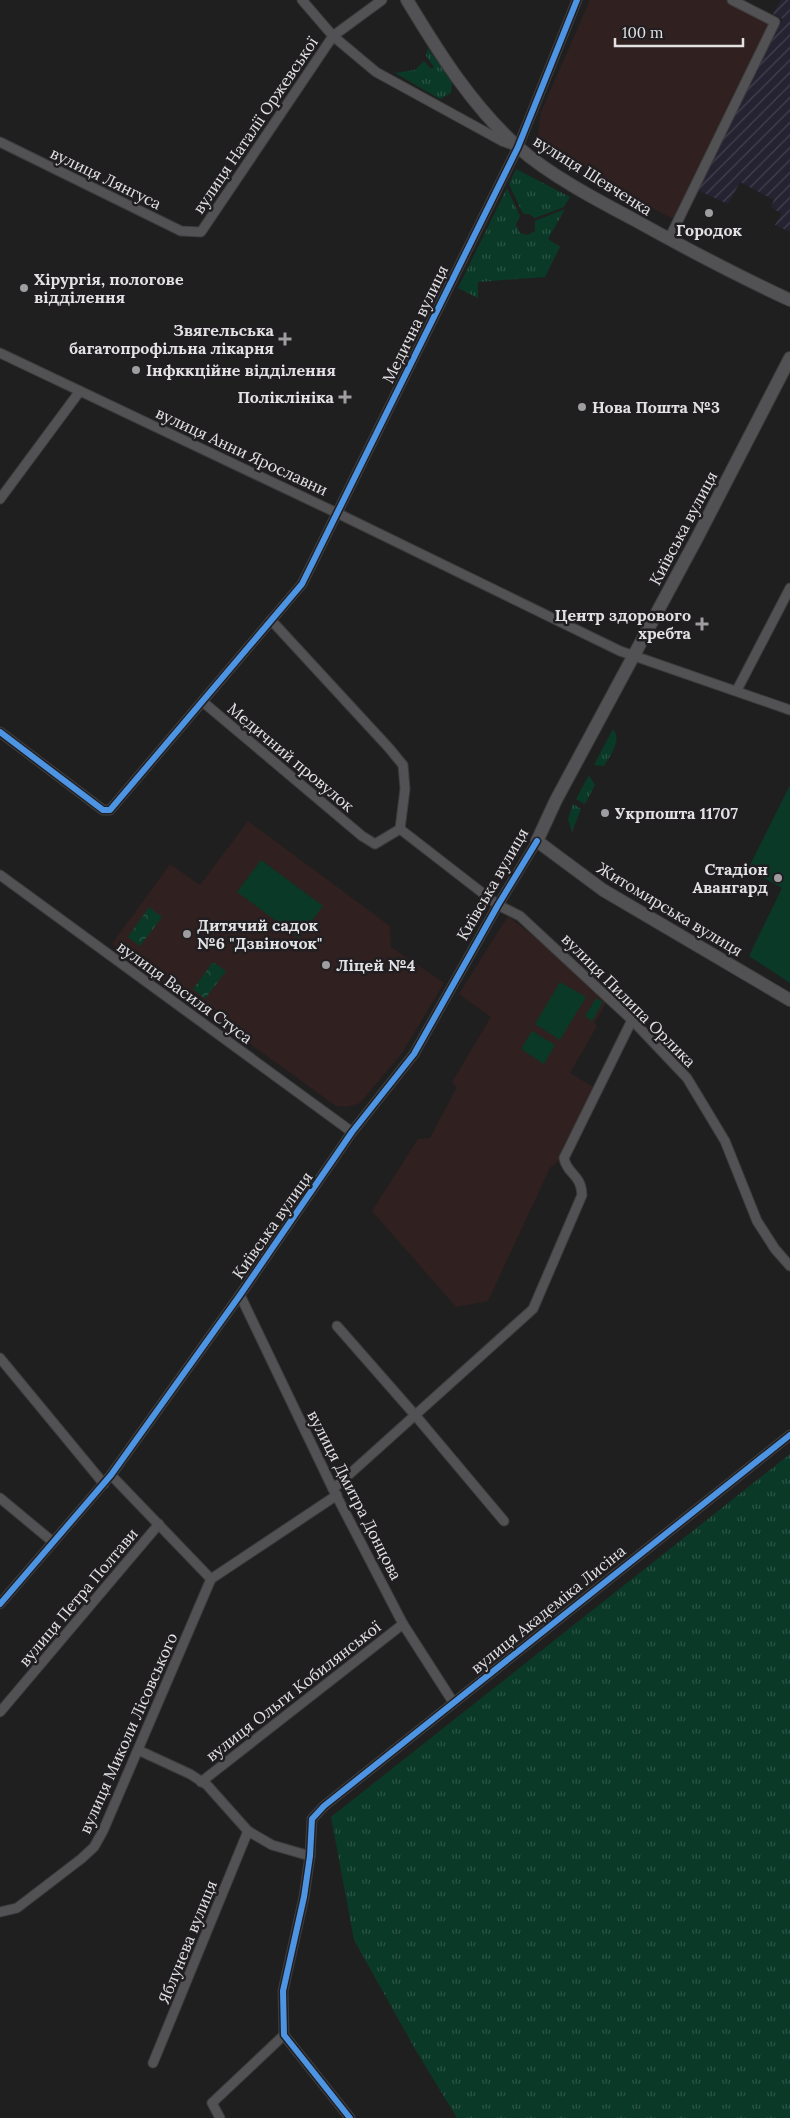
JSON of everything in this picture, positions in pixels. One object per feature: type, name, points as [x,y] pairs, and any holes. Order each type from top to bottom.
[{"type":"main road","name":"вулиця Шевченка","points":[[407,0],[444,60],[464,87],[518,147],[533,159],[600,201],[669,239],[790,300]]},
{"type":"main road","name":"Київська вулиця","points":[[537,841],[556,800],[790,358]]},
{"type":"main road","name":"Житомирська вулиця","points":[[537,841],[603,890],[790,1000]]},
{"type":"street","points":[[302,0],[333,36],[376,72],[502,141],[518,147]]},
{"type":"street","name":"вулиця Наталії Оржевської","points":[[201,232],[333,36],[382,0]]},
{"type":"street","name":"Медична вулиця","points":[[337,513],[518,147],[577,0]]},
{"type":"street","points":[[669,239],[775,22],[732,0]]},
{"type":"street","name":"вулиця Лянгуса","points":[[0,142],[181,231],[201,232]]},
{"type":"street","name":"вулиця Анни Ярославни","points":[[0,353],[337,513],[632,657],[737,690],[790,710]]},
{"type":"street","points":[[0,499],[80,391]]},
{"type":"street","name":"Медичний провулок","points":[[337,513],[302,584],[203,702],[362,836],[375,844],[400,829]]},
{"type":"street","points":[[737,690],[786,604],[790,588]]},
{"type":"street","points":[[271,620],[403,765],[405,789],[400,829],[498,905]]},
{"type":"street","points":[[0,732],[103,810],[107,811],[110,810],[203,702]]},
{"type":"street","name":"Київська вулиця","points":[[0,1604],[111,1475],[240,1295],[352,1132],[414,1054],[498,905],[537,841]]},
{"type":"street","name":"вулиця Василя Стуса","points":[[0,876],[352,1132]]},
{"type":"street","name":"вулиця Пилипа Орлика","points":[[498,905],[520,916],[632,1020],[688,1078],[725,1141],[757,1221],[775,1249],[790,1266]]},
{"type":"street","points":[[111,1475],[211,1578],[335,1492],[416,1415],[534,1309],[582,1195],[582,1183],[565,1164],[564,1158],[632,1020]]},
{"type":"street","name":"вулиця Дмитра Донцова","points":[[240,1295],[335,1492],[403,1624],[453,1702]]},
{"type":"street","points":[[338,1326],[416,1415],[504,1521]]},
{"type":"street","points":[[0,1358],[104,1484]]},
{"type":"street","name":"вулиця Академіка Лисіна","points":[[284,2035],[283,1991],[304,1897],[310,1856],[312,1819],[324,1806],[453,1702],[790,1434]]},
{"type":"street","points":[[0,1498],[53,1542]]},
{"type":"street","name":"вулиця Петра Полтави","points":[[0,1712],[159,1524]]},
{"type":"street","name":"вулиця Миколи Лісовського","points":[[0,1912],[17,1908],[81,1860],[94,1847],[138,1750],[211,1578]]},
{"type":"street","name":"вулиця Ольги Кобилянської","points":[[201,1782],[403,1624]]},
{"type":"street","points":[[138,1750],[190,1774],[201,1782],[248,1831],[272,1845],[310,1856]]},
{"type":"street","name":"Яблунева вулиця","points":[[153,2063],[248,1831]]},
{"type":"street","points":[[220,2118],[212,2103],[284,2035],[350,2118]]},
{"type":"shaded area","points":[[590,0],[726,0],[770,24],[673,219],[618,190],[538,136],[541,112]]},
{"type":"shaded area","points":[[781,0],[790,0],[790,232],[775,225],[782,214],[771,207],[774,200],[740,182],[728,204],[697,190],[783,19],[773,14]]},
{"type":"shaded area","name":"Ліцей №4","points":[[248,821],[390,926],[391,947],[444,983],[402,1053],[360,1103],[347,1107],[336,1106],[112,944],[170,864],[200,885]]},
{"type":"shaded area","points":[[508,916],[541,942],[607,1002],[594,1023],[597,1026],[570,1073],[595,1088],[561,1159],[550,1168],[488,1301],[456,1307],[372,1211],[418,1139],[430,1138],[457,1087],[452,1082],[491,1017],[459,994]]},
{"type":"green space","points":[[428,48],[452,83],[451,93],[440,99],[395,73],[415,70],[424,61],[431,69],[434,67],[426,56]]},
{"type":"green space","points":[[516,169],[570,197],[564,207],[535,218],[529,214],[523,214],[509,184]]},
{"type":"green space","points":[[507,188],[520,216],[516,225],[520,233],[528,235],[535,231],[535,221],[565,209],[548,239],[560,247],[545,277],[478,282],[478,298],[458,288]]},
{"type":"green space","points":[[613,729],[616,743],[612,752],[604,766],[594,765]]},
{"type":"green space","points":[[589,775],[595,785],[585,804],[576,799]]},
{"type":"green space","name":"Стадіон Авангард","points":[[790,785],[790,983],[749,956],[782,888],[748,869]]},
{"type":"green space","points":[[573,804],[581,809],[572,832],[568,819]]},
{"type":"green space","points":[[261,860],[323,906],[299,938],[237,892]]},
{"type":"green space","points":[[149,907],[162,917],[140,946],[128,937]]},
{"type":"green space","points":[[213,962],[226,971],[205,999],[193,989]]},
{"type":"green space","points":[[560,982],[586,997],[560,1040],[535,1024]]},
{"type":"green space","points":[[596,998],[603,1002],[592,1021],[585,1016]]},
{"type":"green space","points":[[532,1031],[555,1045],[544,1064],[521,1049]]},
{"type":"green space","points":[[790,1454],[790,2118],[457,2118],[415,2049],[354,1940],[331,1817]]},
{"type":"cycle path","points":[[0,732],[103,810],[110,810],[302,584],[518,147],[577,0]]},
{"type":"cycle path","points":[[0,1604],[111,1475],[240,1295],[352,1132],[414,1054],[498,905],[537,841]]},
{"type":"cycle path","points":[[350,2118],[284,2035],[283,1991],[304,1897],[310,1856],[312,1819],[324,1806],[790,1435]]},
{"type":"place","name":"Городок","points":[[709,213]]},
{"type":"place","name":"Хірургія, пологове відділення","points":[[24,288]]},
{"type":"place","name":"Звягельська багатопрофільна лікарня","points":[[285,339]]},
{"type":"place","name":"Інфккційне відділення","points":[[136,370]]},
{"type":"place","name":"Поліклініка","points":[[345,397]]},
{"type":"place","name":"Нова Пошта №3","points":[[582,407]]},
{"type":"place","name":"Центр здорового хребта","points":[[702,624]]},
{"type":"place","name":"Укрпошта 11707","points":[[605,813]]},
{"type":"place","name":"Стадіон Авангард","points":[[778,878]]},
{"type":"place","name":"Дитячий садок №6 \"Дзвіночок\"","points":[[187,934]]},
{"type":"place","name":"Ліцей №4","points":[[326,965]]}]
